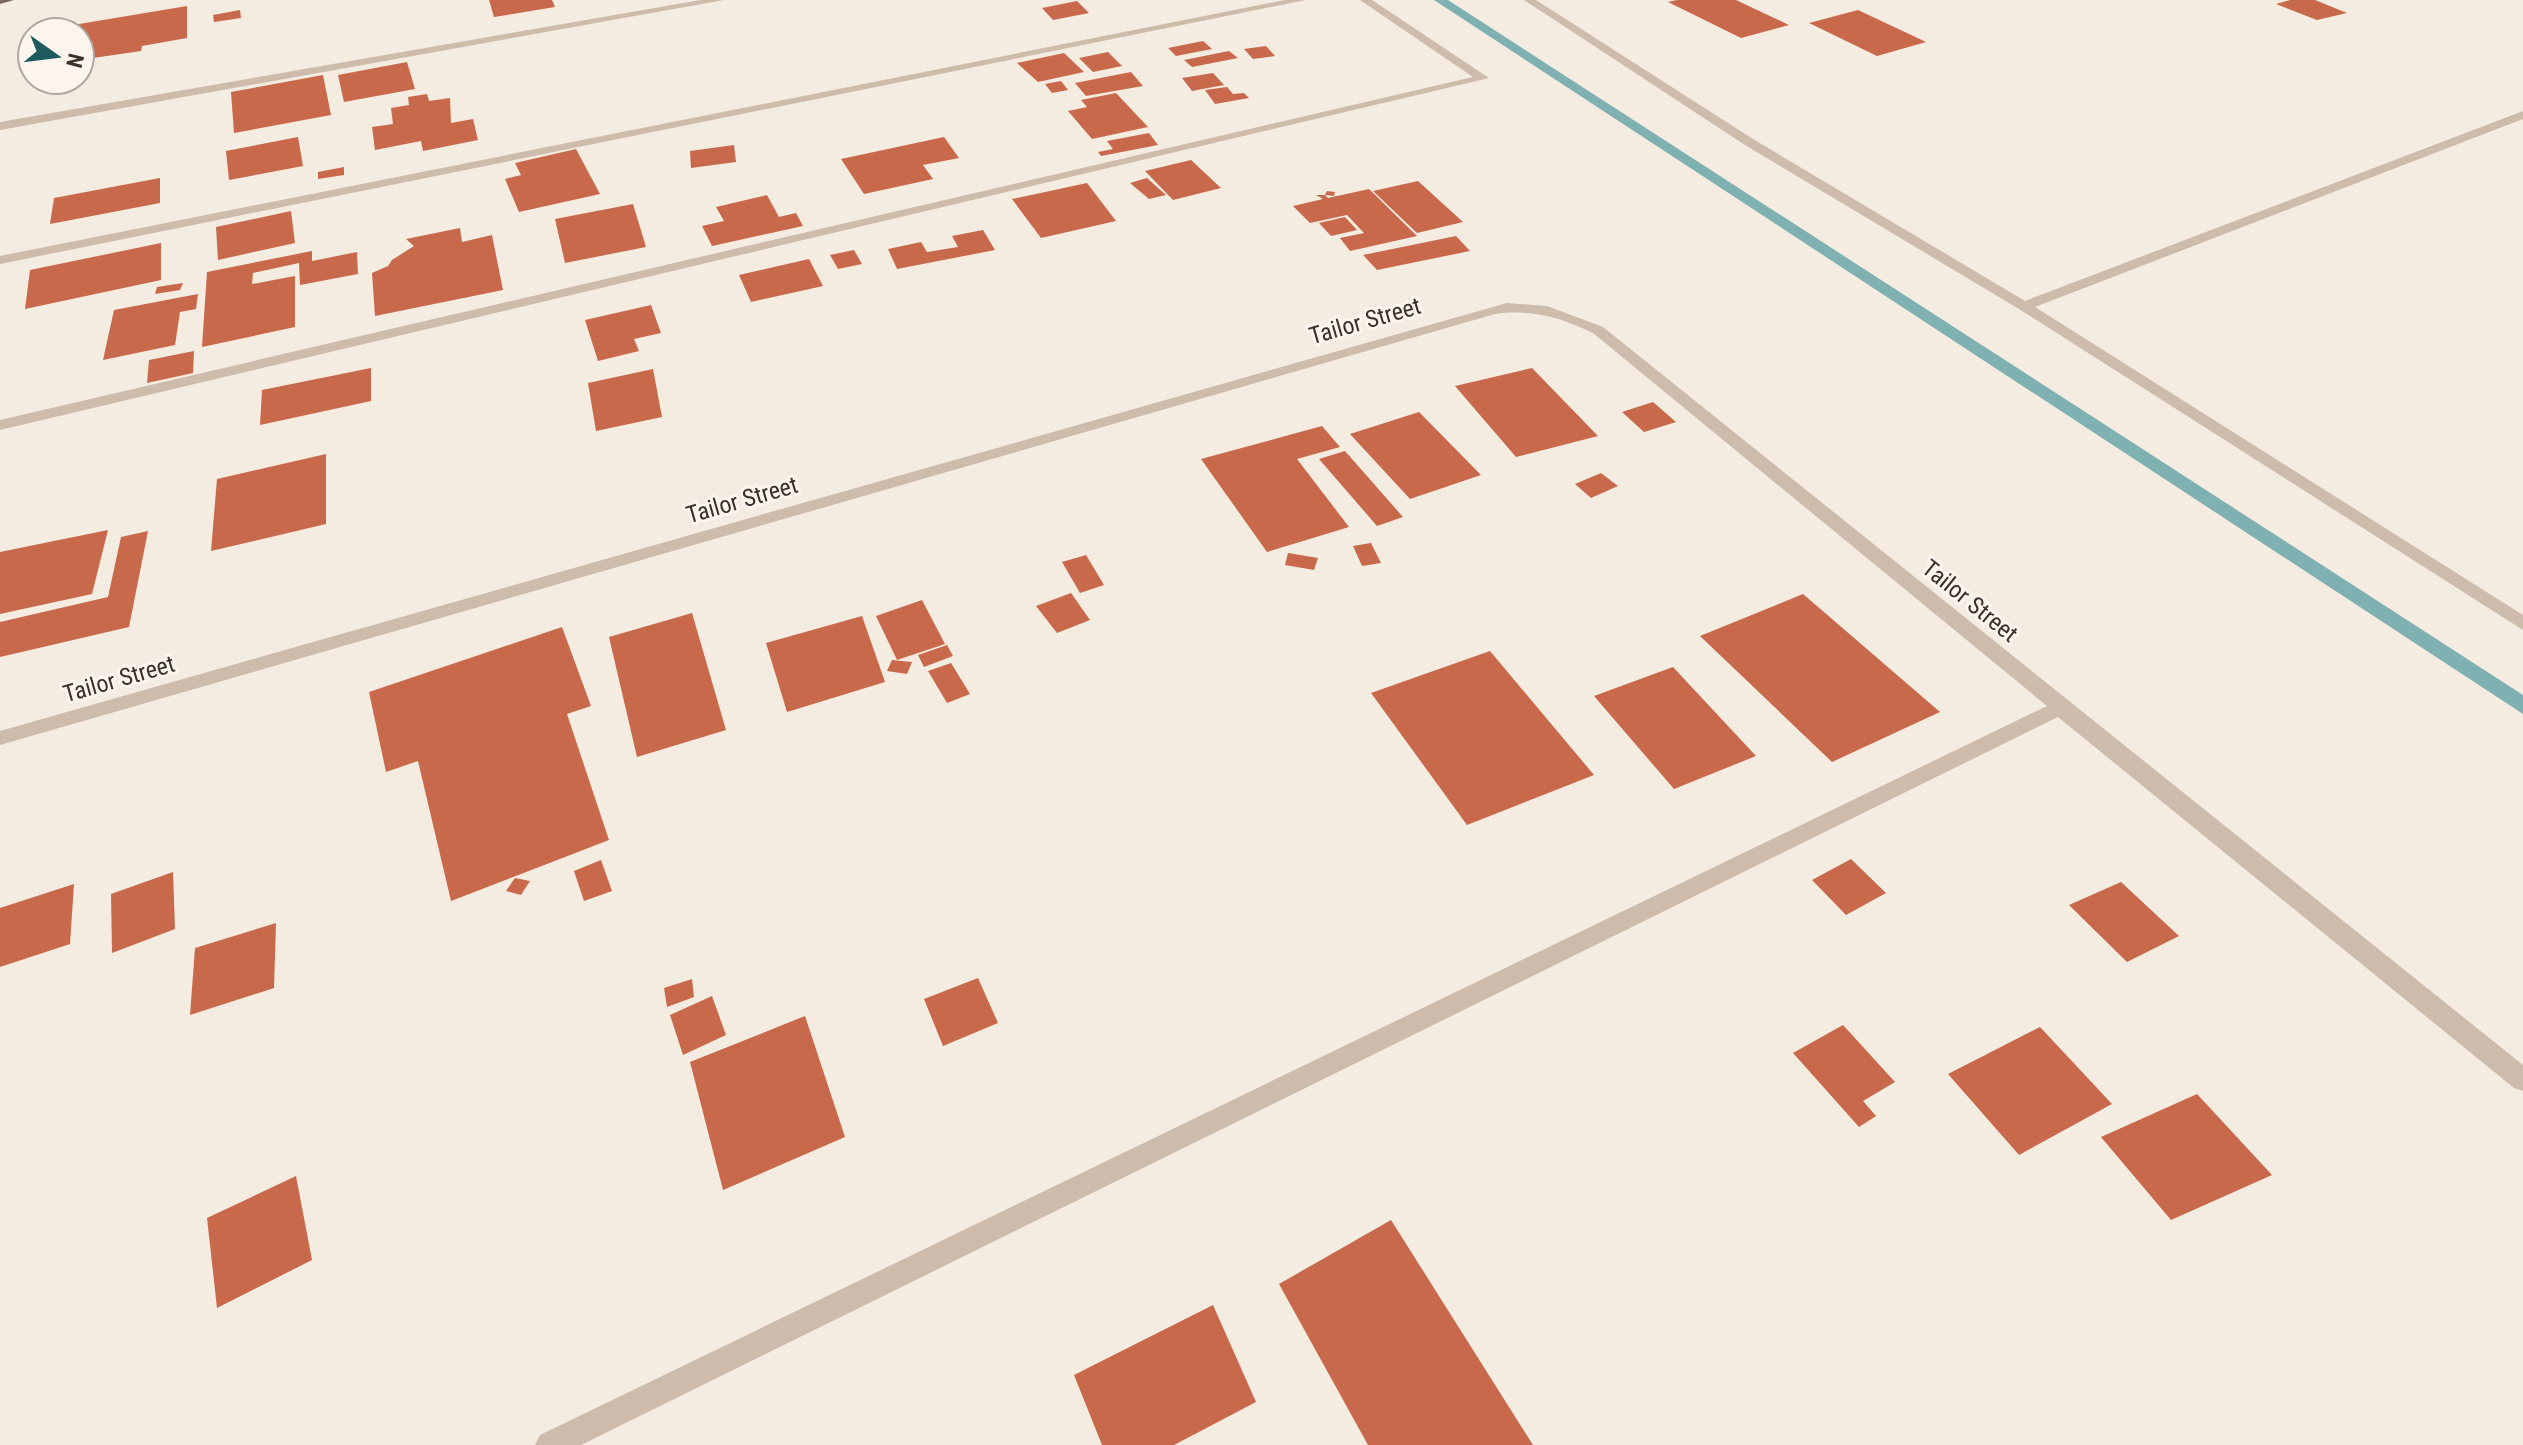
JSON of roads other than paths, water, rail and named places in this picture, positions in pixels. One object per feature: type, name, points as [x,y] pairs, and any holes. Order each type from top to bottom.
[{"type":"main road","points":[[0,1],[9,0]]},
{"type":"street","points":[[0,126],[719,0]]},
{"type":"street","points":[[0,260],[1301,0]]},
{"type":"street","points":[[0,425],[1483,78],[1365,0]]},
{"type":"street","points":[[1529,0],[1749,142],[2024,306],[2523,624]]},
{"type":"street","points":[[2024,306],[2523,115]]},
{"type":"street","name":"Tailor Street","points":[[0,738],[1517,305],[1545,308],[1598,330],[2523,1080]]},
{"type":"street","points":[[550,1445],[2060,708],[2112,747]]},
{"type":"waterway","points":[[1440,0],[2523,706]]}]
